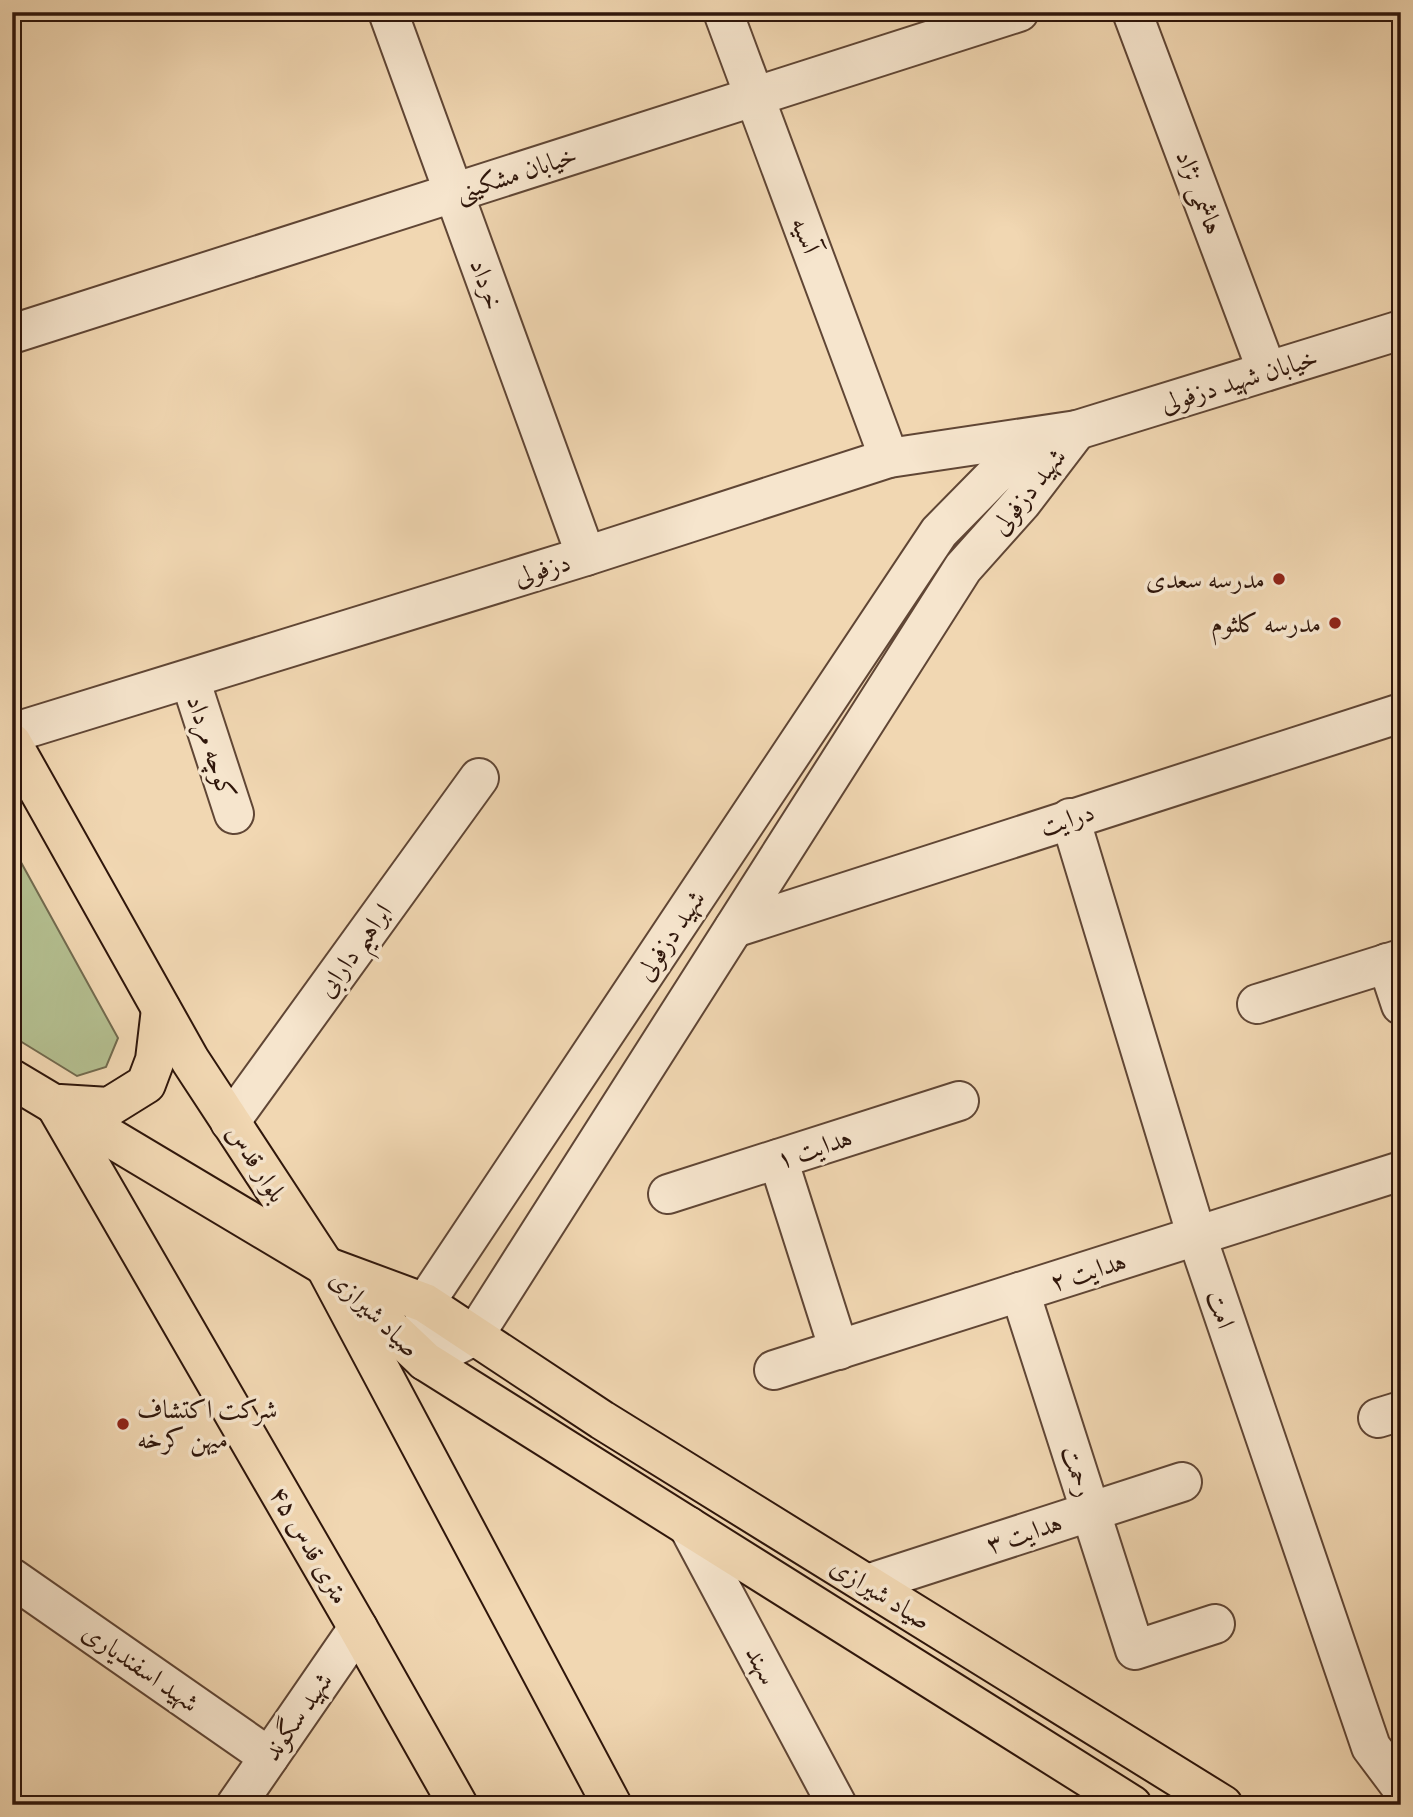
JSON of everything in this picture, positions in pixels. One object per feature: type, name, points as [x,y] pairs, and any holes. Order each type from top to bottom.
[{"type":"main road","name":"بلوار قدس","points":[[12,743],[190,1060],[325,1266]]},
{"type":"main road","points":[[55,1104],[110,1107],[146,1084],[155,1060],[161,1009]]},
{"type":"main road","name":"بلوار قدس","points":[[12,1079],[325,1266]]},
{"type":"main road","name":"۴۵ متری قدس","points":[[55,1104],[458,1805]]},
{"type":"main road","name":"صیاد شیرازی","points":[[325,1266],[425,1303],[602,1420],[1223,1805]]},
{"type":"main road","name":"صیاد شیرازی","points":[[325,1266],[425,1361],[1132,1805]]},
{"type":"main road","points":[[325,1266],[612,1805]]},
{"type":"street","name":"خرداد","points":[[388,12],[586,555]]},
{"type":"street","name":"آسیه","points":[[723,12],[890,458]]},
{"type":"street","name":"خیابان مشکینی","points":[[12,334],[1019,12]]},
{"type":"street","name":"هاشمی نژاد","points":[[1132,12],[1267,371]]},
{"type":"street","name":"خیابان شهید دزفولی","points":[[1077,430],[1401,330]]},
{"type":"street","name":"دزفولی","points":[[12,733],[890,458],[1077,430]]},
{"type":"street","name":"شهید دزفولی","points":[[474,1336],[963,568],[1022,502],[1077,430]]},
{"type":"street","name":"شهید دزفولی","points":[[425,1303],[939,532],[997,473],[1077,430]]},
{"type":"street","name":"کوچه مرداد","points":[[190,679],[234,814]]},
{"type":"street","name":"درایت","points":[[734,928],[1401,713]]},
{"type":"street","name":"ابراهیم دارابی","points":[[230,1122],[479,778]]},
{"type":"street","name":"امت","points":[[1070,818],[1197,1237],[1371,1747],[1401,1787]]},
{"type":"street","points":[[1258,1004],[1394,961],[1401,1005]]},
{"type":"street","name":"هدایت ۱","points":[[668,1194],[959,1101]]},
{"type":"street","points":[[778,1159],[839,1350]]},
{"type":"street","name":"هدایت ۲","points":[[775,1370],[1401,1171]]},
{"type":"street","name":"رحمت","points":[[1020,1292],[1135,1650],[1215,1624]]},
{"type":"street","points":[[425,1303],[425,1361],[474,1336]]},
{"type":"street","name":"هدایت ۳","points":[[867,1584],[1182,1482]]},
{"type":"street","name":"سهند","points":[[688,1526],[837,1805]]},
{"type":"street","name":"شهید اسفندیاری","points":[[12,1578],[269,1757]]},
{"type":"street","name":"شهید سگوند","points":[[236,1805],[358,1628]]},
{"type":"green space","points":[[12,846],[118,1038],[106,1067],[77,1076],[12,1036]]},
{"type":"place","name":"مدرسه سعدی","points":[[1279,579]]},
{"type":"place","name":"مدرسه کلثوم","points":[[1335,623]]},
{"type":"place","name":"شرکت اکتشاف میهن کرخه","points":[[123,1424]]}]
